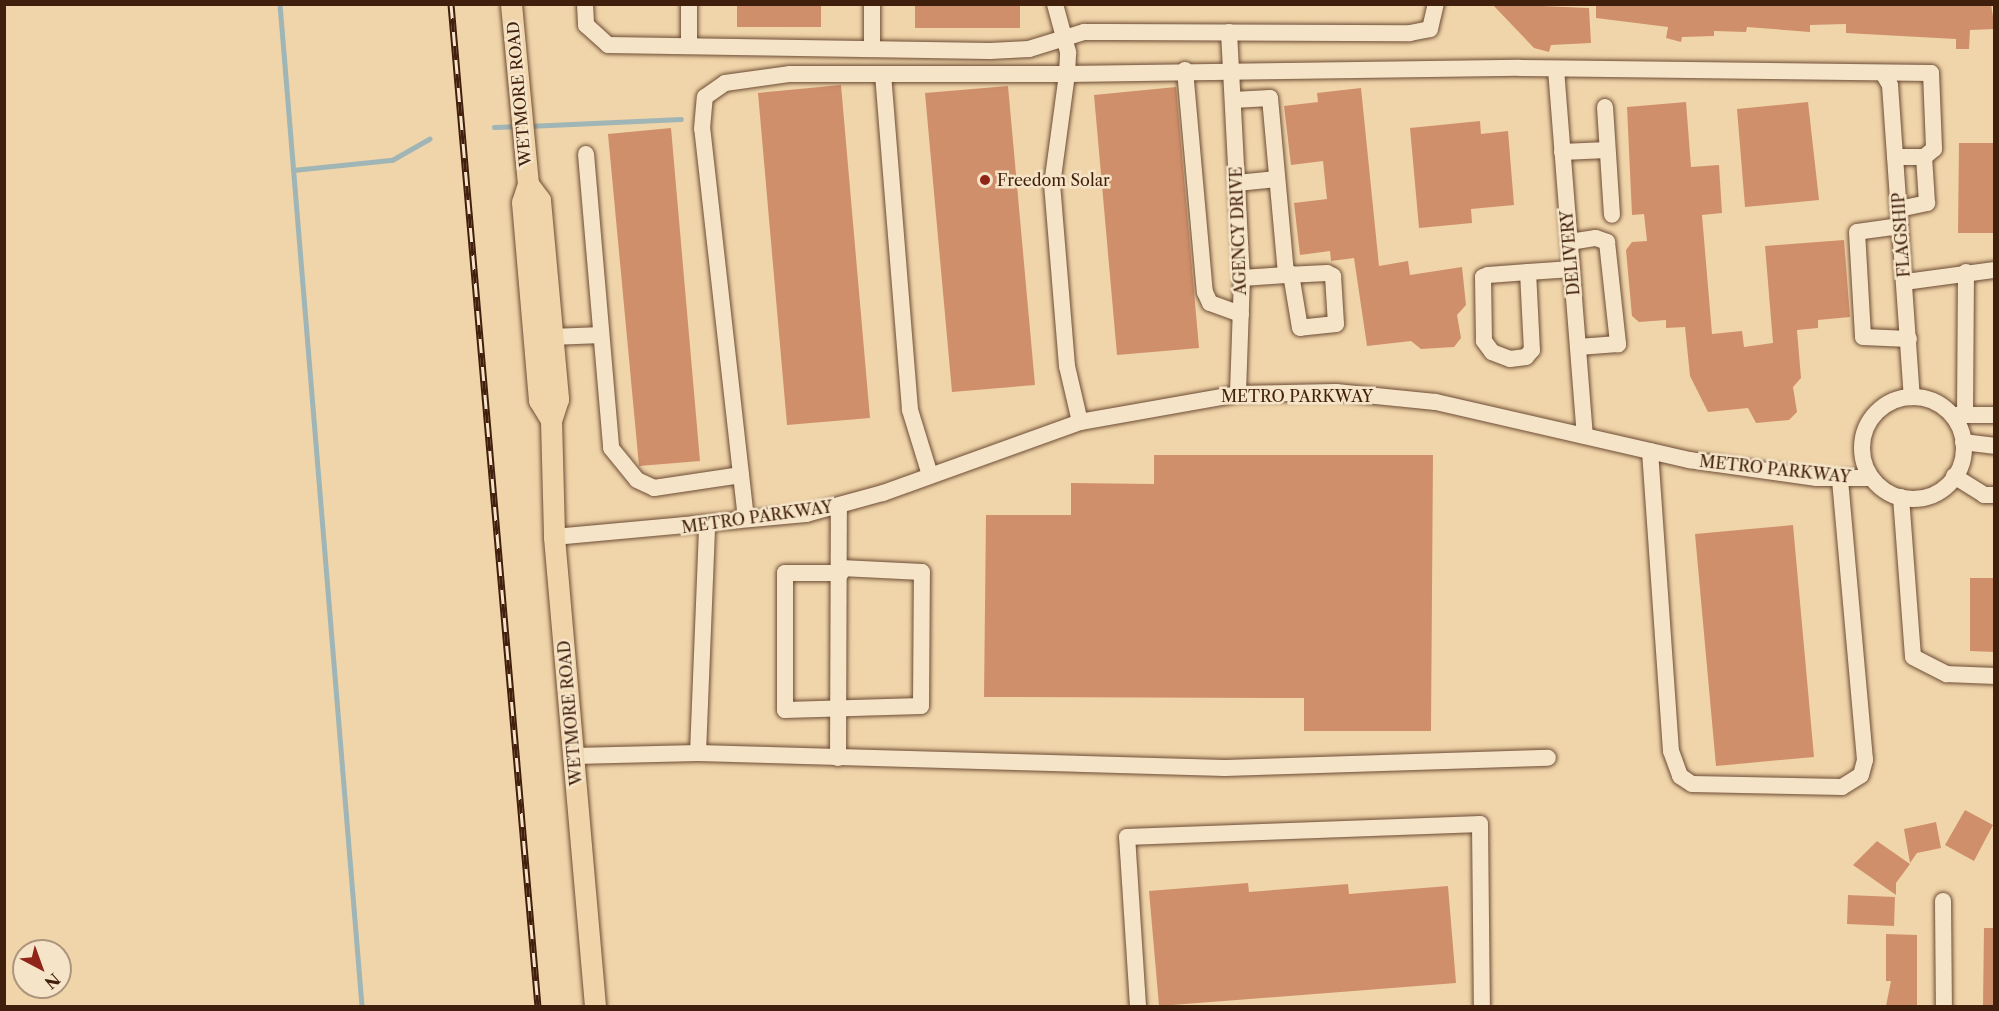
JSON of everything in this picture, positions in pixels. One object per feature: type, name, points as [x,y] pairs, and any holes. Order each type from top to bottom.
[{"type":"main road","name":"WETMORE ROAD","points":[[511,4],[528,184],[522,202],[539,400],[551,420]]},
{"type":"main road","name":"WETMORE ROAD","points":[[528,184],[540,200],[558,399],[551,420],[554,537],[595,1006]]},
{"type":"street","points":[[585,4],[586,25],[601,42],[872,49],[1029,49],[1084,32],[1410,33],[1430,29],[1436,4]]},
{"type":"street","points":[[689,4],[689,45]]},
{"type":"street","points":[[872,4],[872,49]]},
{"type":"street","points":[[1055,4],[1065,37],[1067,74],[1052,185],[1067,366],[1080,422]]},
{"type":"street","name":"AGENCY DRIVE","points":[[1229,32],[1242,278],[1238,394]]},
{"type":"street","points":[[746,519],[702,129],[705,97],[739,80],[883,74],[1067,74],[1231,69],[1556,69],[1934,75],[1934,149],[1924,157],[1895,157]]},
{"type":"street","points":[[1242,278],[1289,274],[1277,179],[1270,98],[1271,69]]},
{"type":"street","name":"DELIVERY","points":[[1556,69],[1585,436]]},
{"type":"street","points":[[1185,70],[1205,292],[1210,303],[1241,314]]},
{"type":"street","points":[[883,74],[910,410],[930,475]]},
{"type":"street","name":"FLAGSHIP","points":[[1884,75],[1890,85],[1912,397]]},
{"type":"street","points":[[1233,100],[1270,98]]},
{"type":"street","points":[[1605,107],[1612,215]]},
{"type":"street","points":[[1562,152],[1606,150]]},
{"type":"street","points":[[586,154],[611,448],[627,471],[654,488],[741,476]]},
{"type":"street","points":[[1909,339],[1863,337],[1857,232],[1900,218],[1927,203],[1924,157]]},
{"type":"street","points":[[1237,183],[1277,179]]},
{"type":"street","points":[[1570,242],[1596,238],[1607,242],[1618,344],[1578,347]]},
{"type":"street","points":[[1528,272],[1532,350],[1526,357],[1510,359],[1492,352],[1484,341],[1483,277],[1528,272],[1572,269]]},
{"type":"street","points":[[1905,282],[1966,272],[1995,270]]},
{"type":"street","points":[[1966,272],[1958,415],[1963,442],[1954,476],[1937,492],[1901,497],[1871,478],[1862,448],[1871,418],[1883,407],[1912,397],[1941,405],[1958,415],[1995,415]]},
{"type":"street","points":[[552,337],[601,335]]},
{"type":"street","name":"METRO PARKWAY","points":[[554,537],[707,526],[839,506],[1080,422],[1238,394],[1336,392],[1425,400],[1650,451],[1840,479],[1871,478]]},
{"type":"street","points":[[1963,442],[1995,446]]},
{"type":"street","points":[[1650,451],[1671,751],[1680,776],[1692,784],[1842,787],[1861,775],[1865,760],[1840,479]]},
{"type":"street","points":[[1954,476],[1984,495],[1995,495]]},
{"type":"street","points":[[1901,497],[1913,657],[1947,674],[1995,676]]},
{"type":"street","points":[[838,758],[841,570],[839,506]]},
{"type":"street","points":[[698,753],[698,655],[707,526]]},
{"type":"street","points":[[841,570],[922,573],[925,700],[907,709],[839,709],[785,710],[785,573],[841,570]]},
{"type":"street","points":[[574,756],[698,753],[1202,768],[1548,758]]},
{"type":"street","points":[[1138,1006],[1127,837],[1480,824],[1482,1006]]},
{"type":"street","points":[[1943,901],[1944,1006]]},
{"type":"building","points":[[737,4],[821,4],[821,27],[737,27]]},
{"type":"building","points":[[915,4],[1020,4],[1020,28],[915,28]]},
{"type":"building","points":[[1492,4],[1589,8],[1591,43],[1551,45],[1549,52],[1534,48]]},
{"type":"building","points":[[1596,4],[1991,4],[1995,29],[1970,30],[1969,49],[1956,49],[1956,39],[1846,33],[1846,24],[1810,25],[1810,32],[1747,27],[1746,32],[1714,31],[1714,36],[1682,37],[1681,42],[1666,38],[1668,27],[1596,18]]},
{"type":"building","points":[[841,85],[870,418],[787,425],[758,93]]},
{"type":"building","points":[[1008,86],[1035,385],[952,392],[925,93]]},
{"type":"building","points":[[1176,87],[1199,348],[1117,355],[1094,95]]},
{"type":"building","points":[[1361,88],[1379,266],[1408,261],[1410,275],[1462,267],[1466,305],[1457,315],[1461,338],[1454,347],[1421,349],[1411,341],[1367,346],[1354,258],[1331,261],[1330,251],[1300,255],[1294,203],[1327,199],[1323,161],[1291,165],[1284,106],[1318,102],[1317,93]]},
{"type":"building","points":[[1686,102],[1691,167],[1719,165],[1722,213],[1702,215],[1712,334],[1742,331],[1744,347],[1773,343],[1765,246],[1844,240],[1850,317],[1818,320],[1818,328],[1797,330],[1801,378],[1793,387],[1797,412],[1789,420],[1756,423],[1748,408],[1708,412],[1690,376],[1685,327],[1666,328],[1666,320],[1639,322],[1632,316],[1626,250],[1632,242],[1647,241],[1644,214],[1632,215],[1627,107]]},
{"type":"building","points":[[1808,102],[1819,200],[1745,207],[1737,109]]},
{"type":"building","points":[[1480,121],[1481,134],[1508,131],[1514,205],[1471,209],[1472,223],[1419,228],[1410,128]]},
{"type":"building","points":[[671,128],[700,461],[639,466],[608,134]]},
{"type":"building","points":[[1959,143],[1995,143],[1995,233],[1958,233]]},
{"type":"building","points":[[1154,455],[1433,455],[1431,731],[1304,731],[1304,698],[984,697],[986,515],[1071,515],[1071,483],[1154,484]]},
{"type":"building","points":[[1793,525],[1814,757],[1716,766],[1695,534]]},
{"type":"building","points":[[1970,578],[1995,578],[1995,652],[1970,651]]},
{"type":"building","points":[[1965,810],[1993,825],[1974,861],[1945,845]]},
{"type":"building","points":[[1936,822],[1941,848],[1917,853],[1910,863],[1904,829]]},
{"type":"building","points":[[1877,841],[1910,864],[1896,883],[1896,895],[1853,865]]},
{"type":"building","points":[[1248,883],[1249,892],[1348,884],[1349,894],[1448,886],[1456,983],[1159,1006],[1149,891]]},
{"type":"building","points":[[1848,895],[1895,897],[1894,926],[1847,924]]},
{"type":"building","points":[[1984,928],[1995,928],[1995,1006],[1983,1006]]},
{"type":"building","points":[[1886,934],[1917,935],[1917,1006],[1886,1006],[1891,981],[1886,981]]},
{"type":"waterway","points":[[280,4],[362,1006]]},
{"type":"waterway","points":[[528,126],[681,119]]},
{"type":"waterway","points":[[494,127],[517,126]]},
{"type":"waterway","points":[[293,170],[392,160],[429,139]]},
{"type":"railway","points":[[451,4],[538,1006]]},
{"type":"place","name":"Freedom Solar","points":[[985,180]]}]
